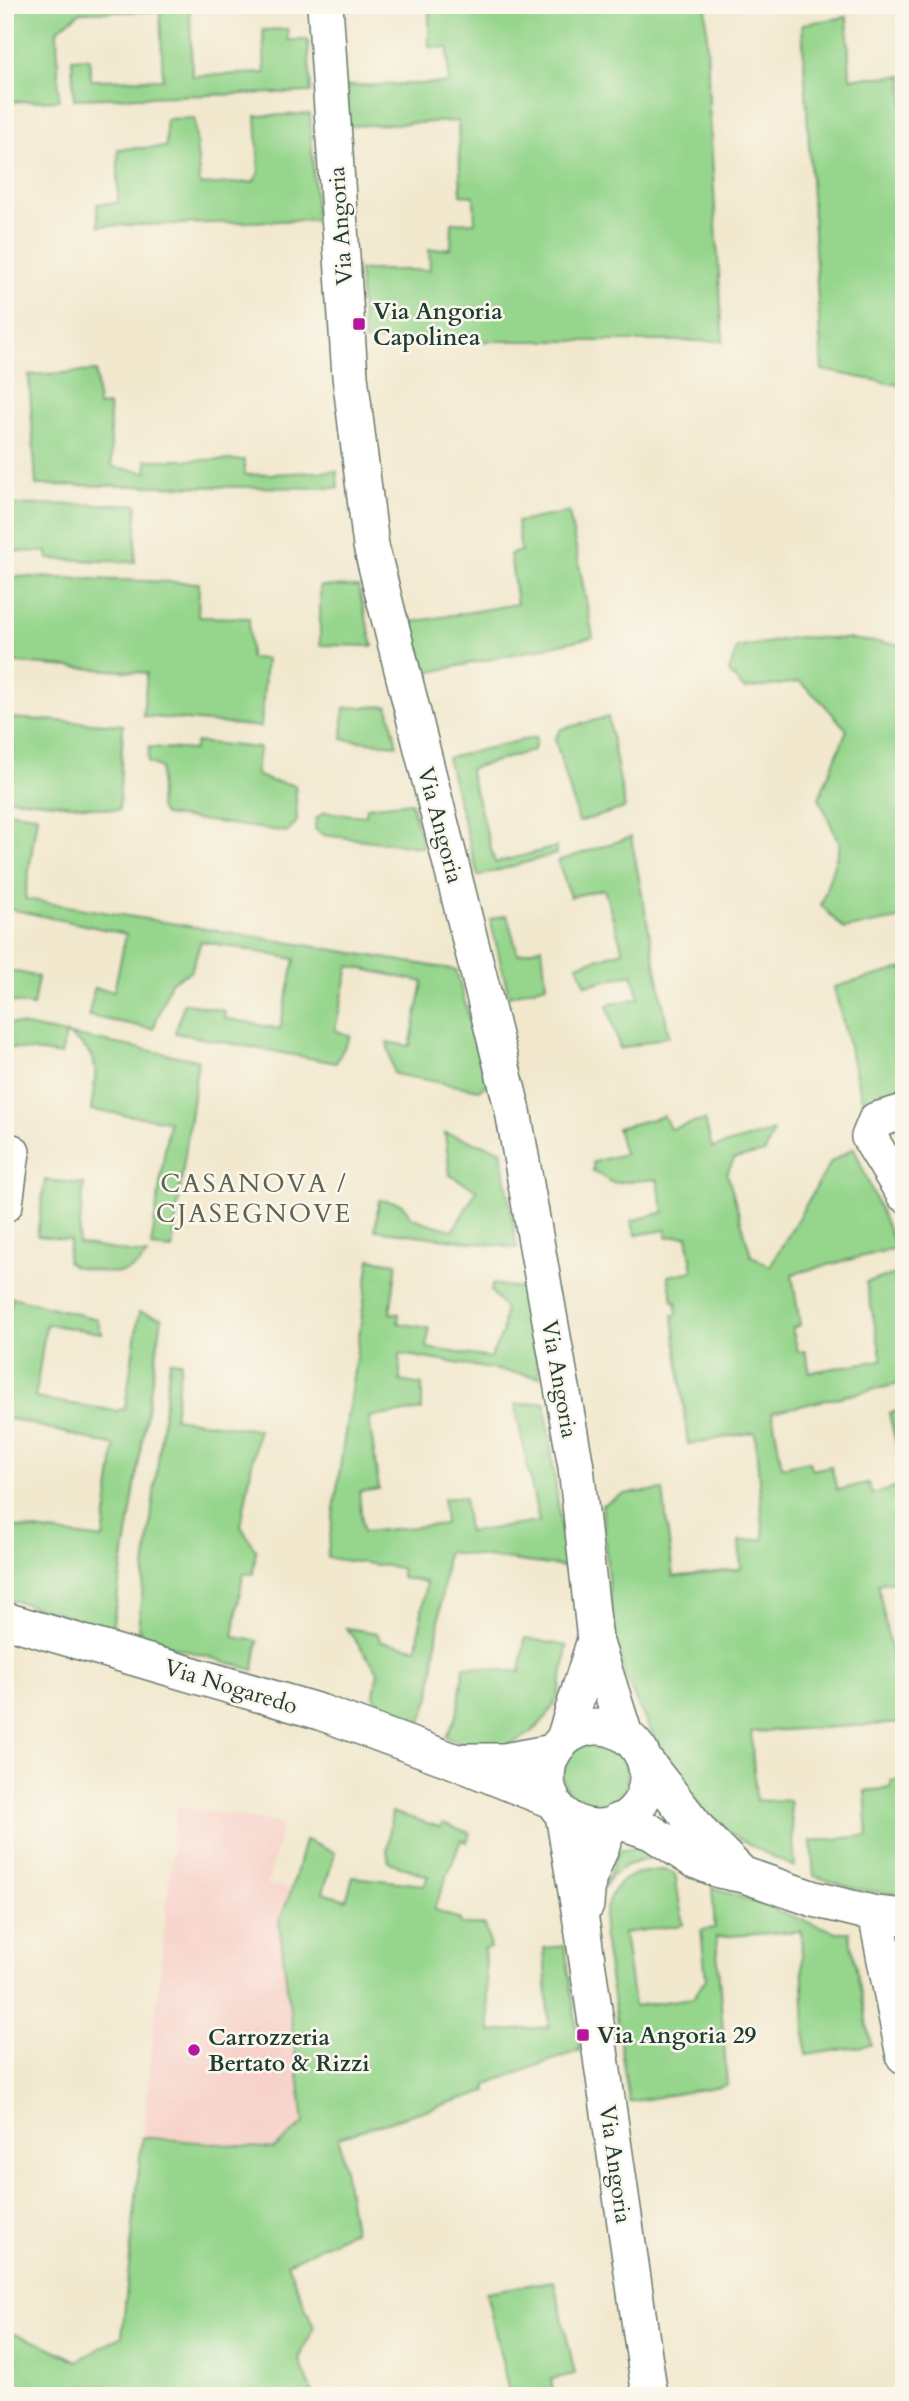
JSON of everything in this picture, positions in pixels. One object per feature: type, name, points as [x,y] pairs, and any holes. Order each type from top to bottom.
[{"type":"street","name":"Via Angoria","points":[[325,5],[349,376],[371,546],[513,1111],[576,1467],[595,1640],[635,1748]]},
{"type":"street","points":[[904,1112],[876,1120],[869,1137],[904,1194]]},
{"type":"street","points":[[5,1204],[12,1152]]},
{"type":"street","name":"Via Nogaredo","points":[[5,1620],[320,1712],[454,1761],[558,1807]]},
{"type":"street","name":"Via Angoria","points":[[559,1746],[595,1640]]},
{"type":"street","points":[[744,1875],[701,1833],[635,1748],[611,1728],[595,1727],[578,1731],[559,1746],[547,1768],[547,1785],[558,1807],[578,1823],[594,1826],[614,1823],[651,1832],[692,1859],[719,1870],[744,1875],[814,1899],[890,1916],[904,2056]]},
{"type":"street","name":"Via Nogaredo","points":[[454,1761],[504,1760],[559,1746]]},
{"type":"street","points":[[614,1823],[637,1807],[644,1793],[647,1777],[635,1748]]},
{"type":"street","name":"Via Angoria","points":[[558,1807],[583,1933],[650,2396]]},
{"type":"street","name":"Via Angoria","points":[[583,1933],[588,1880],[614,1823]]},
{"type":"shaded area","points":[[177,1806],[282,1824],[268,1885],[292,1889],[284,1910],[334,2219],[122,2337]]},
{"type":"green space","points":[[5,5],[271,5],[190,8],[192,76],[265,73],[263,30],[288,29],[288,40],[308,40],[311,92],[74,99],[72,59],[89,58],[91,80],[163,79],[160,11],[81,12],[57,30],[59,100],[5,102]]},
{"type":"green space","points":[[429,5],[706,5],[709,106],[723,341],[364,341],[359,270],[430,270],[429,250],[451,248],[452,223],[475,222],[474,196],[461,195],[458,121],[349,126],[346,86],[449,83],[448,48],[429,47]]},
{"type":"green space","points":[[847,17],[850,78],[903,76],[904,386],[822,370],[802,24]]},
{"type":"green space","points":[[310,114],[316,220],[99,226],[97,204],[118,203],[118,149],[166,147],[166,119],[194,118],[200,185],[253,182],[259,173],[256,116]]},
{"type":"green space","points":[[96,371],[98,406],[109,405],[112,467],[147,472],[146,460],[244,460],[245,475],[337,471],[338,488],[36,485],[29,375]]},
{"type":"green space","points":[[137,504],[135,562],[48,559],[47,552],[8,551],[7,505]]},
{"type":"green space","points":[[569,512],[593,637],[426,673],[412,622],[517,604],[510,554],[521,551],[517,522]]},
{"type":"green space","points":[[5,576],[199,583],[198,617],[249,618],[250,658],[266,659],[261,727],[143,716],[147,673],[5,662]]},
{"type":"green space","points":[[320,586],[358,587],[373,646],[320,645]]},
{"type":"green space","points":[[798,637],[904,645],[904,918],[844,929],[821,905],[840,845],[819,798],[847,730],[800,682],[744,689],[729,672],[737,648]]},
{"type":"green space","points":[[388,706],[397,745],[342,739],[344,708]]},
{"type":"green space","points":[[5,709],[10,709],[10,718],[123,725],[119,810],[5,798],[13,742],[5,741]]},
{"type":"green space","points":[[608,717],[625,808],[579,822],[555,739],[561,729]]},
{"type":"green space","points":[[536,737],[534,750],[469,769],[495,863],[556,847],[556,854],[478,876],[447,758]]},
{"type":"green space","points":[[196,742],[259,748],[256,775],[295,785],[297,821],[288,832],[164,815],[159,808],[161,768],[148,762],[149,747],[194,750]]},
{"type":"green space","points":[[411,802],[423,847],[323,835],[315,829],[316,819],[324,812],[366,816],[367,807]]},
{"type":"green space","points":[[5,811],[37,815],[25,899],[456,970],[487,1084],[479,1090],[394,1074],[387,1042],[410,1046],[423,982],[349,966],[335,1030],[350,1036],[336,1063],[175,1033],[184,1003],[225,1011],[224,1018],[280,1029],[295,959],[201,941],[191,971],[171,982],[153,1029],[89,1016],[94,988],[114,991],[126,934],[5,908]]},
{"type":"green space","points":[[631,837],[669,1036],[620,1049],[607,1005],[639,998],[632,974],[586,985],[577,965],[623,951],[604,889],[570,897],[558,861]]},
{"type":"green space","points":[[507,915],[518,954],[542,947],[546,985],[509,996],[490,919]]},
{"type":"green space","points":[[904,968],[904,1096],[864,1107],[834,987]]},
{"type":"green space","points":[[5,969],[38,977],[33,1006],[5,1001]]},
{"type":"green space","points":[[5,1022],[66,1034],[61,1055],[5,1047]]},
{"type":"green space","points":[[66,1034],[198,1060],[172,1249],[151,1247],[169,1121],[91,1110],[95,1066],[87,1050]]},
{"type":"green space","points":[[664,1116],[670,1129],[705,1120],[712,1148],[774,1131],[765,1152],[734,1159],[727,1173],[751,1255],[770,1266],[831,1162],[854,1148],[896,1248],[792,1274],[800,1325],[792,1328],[798,1352],[805,1351],[810,1372],[882,1360],[866,1282],[901,1273],[904,1288],[904,1383],[772,1412],[782,1467],[809,1461],[812,1470],[831,1466],[837,1490],[868,1483],[872,1494],[904,1486],[904,1579],[878,1584],[904,1723],[751,1732],[756,1801],[790,1800],[795,1867],[729,1832],[707,1813],[677,1774],[649,1726],[628,1682],[617,1645],[602,1505],[623,1494],[663,1490],[673,1577],[741,1569],[739,1541],[764,1539],[755,1432],[688,1444],[673,1315],[677,1315],[676,1301],[673,1301],[668,1276],[693,1271],[687,1236],[667,1237],[666,1230],[636,1235],[631,1221],[664,1212],[657,1179],[613,1183],[593,1171],[593,1162],[624,1154],[617,1128]]},
{"type":"green space","points":[[445,1133],[501,1150],[517,1248],[375,1230],[379,1200],[399,1203],[411,1217],[453,1230],[477,1190],[450,1175]]},
{"type":"green space","points":[[45,1180],[84,1184],[78,1244],[147,1255],[139,1264],[122,1272],[104,1272],[73,1266],[67,1261],[70,1240],[37,1236]]},
{"type":"green space","points":[[370,1259],[397,1263],[390,1313],[399,1314],[398,1323],[429,1328],[427,1348],[490,1358],[502,1334],[505,1309],[491,1291],[493,1284],[523,1289],[540,1377],[400,1354],[400,1381],[422,1385],[422,1410],[369,1417],[379,1489],[359,1492],[363,1532],[445,1524],[443,1499],[464,1497],[468,1532],[539,1522],[515,1405],[545,1402],[566,1567],[447,1552],[430,1697],[419,1727],[382,1713],[374,1695],[378,1671],[346,1628],[377,1633],[381,1642],[417,1648],[426,1582],[401,1578],[401,1568],[327,1558]]},
{"type":"green space","points":[[12,1297],[97,1319],[102,1333],[46,1324],[35,1398],[116,1411],[125,1408],[139,1312],[162,1318],[112,1629],[5,1598],[5,1526],[103,1539],[115,1446],[5,1417],[5,1344]]},
{"type":"green space","points":[[170,1361],[181,1362],[174,1418],[258,1430],[241,1526],[256,1551],[253,1574],[243,1574],[233,1637],[258,1641],[254,1670],[143,1638],[138,1627]]},
{"type":"green space","points":[[904,1410],[904,1478],[889,1413]]},
{"type":"green space","points":[[525,1638],[567,1646],[558,1694],[542,1722],[522,1738],[498,1747],[472,1747],[446,1737],[457,1715],[464,1666],[520,1672]]},
{"type":"green space","points":[[595,1743],[618,1752],[627,1775],[618,1798],[595,1807],[572,1798],[563,1775],[572,1752]]},
{"type":"green space","points":[[904,1779],[904,1895],[859,1890],[814,1876],[811,1841],[868,1836],[865,1791],[891,1788],[891,1781]]},
{"type":"green space","points":[[392,1812],[440,1827],[443,1823],[470,1833],[467,1842],[461,1840],[434,1909],[460,1920],[462,1925],[485,1925],[491,1948],[484,1949],[490,2032],[549,2027],[544,1948],[565,1946],[580,2050],[487,2084],[487,2091],[339,2137],[354,2231],[287,2263],[314,2328],[299,2359],[314,2396],[5,2396],[5,2331],[45,2345],[77,2361],[122,2336],[142,2137],[274,2149],[304,2123],[279,1922],[292,1889],[305,1840],[335,1853],[323,1892],[346,1900],[353,1877],[424,1885],[428,1876],[389,1862],[387,1851]]},
{"type":"green space","points":[[634,1847],[646,1848],[656,1856],[627,1865],[612,1875],[603,1889],[619,1851]]},
{"type":"green space","points":[[663,1870],[675,1874],[683,1925],[624,1933],[634,2006],[693,1998],[706,1979],[701,1930],[715,1928],[712,1887],[836,1932],[849,1932],[871,2045],[806,2055],[801,1931],[716,1937],[727,2085],[629,2102],[603,1931],[605,1916],[612,1893],[625,1879],[635,1874]]},
{"type":"green space","points":[[554,2281],[575,2374],[551,2379],[554,2396],[510,2396],[486,2292]]},
{"type":"place","name":"Via Angoria Capolinea","points":[[359,324]]},
{"type":"place","name":"Via Angoria 29","points":[[583,2035]]},
{"type":"place","name":"Carrozzeria Bertato & Rizzi","points":[[194,2050]]},
{"type":"district","name":"CASANOVA / CJASEGNOVE","points":[[254,1198]]}]
